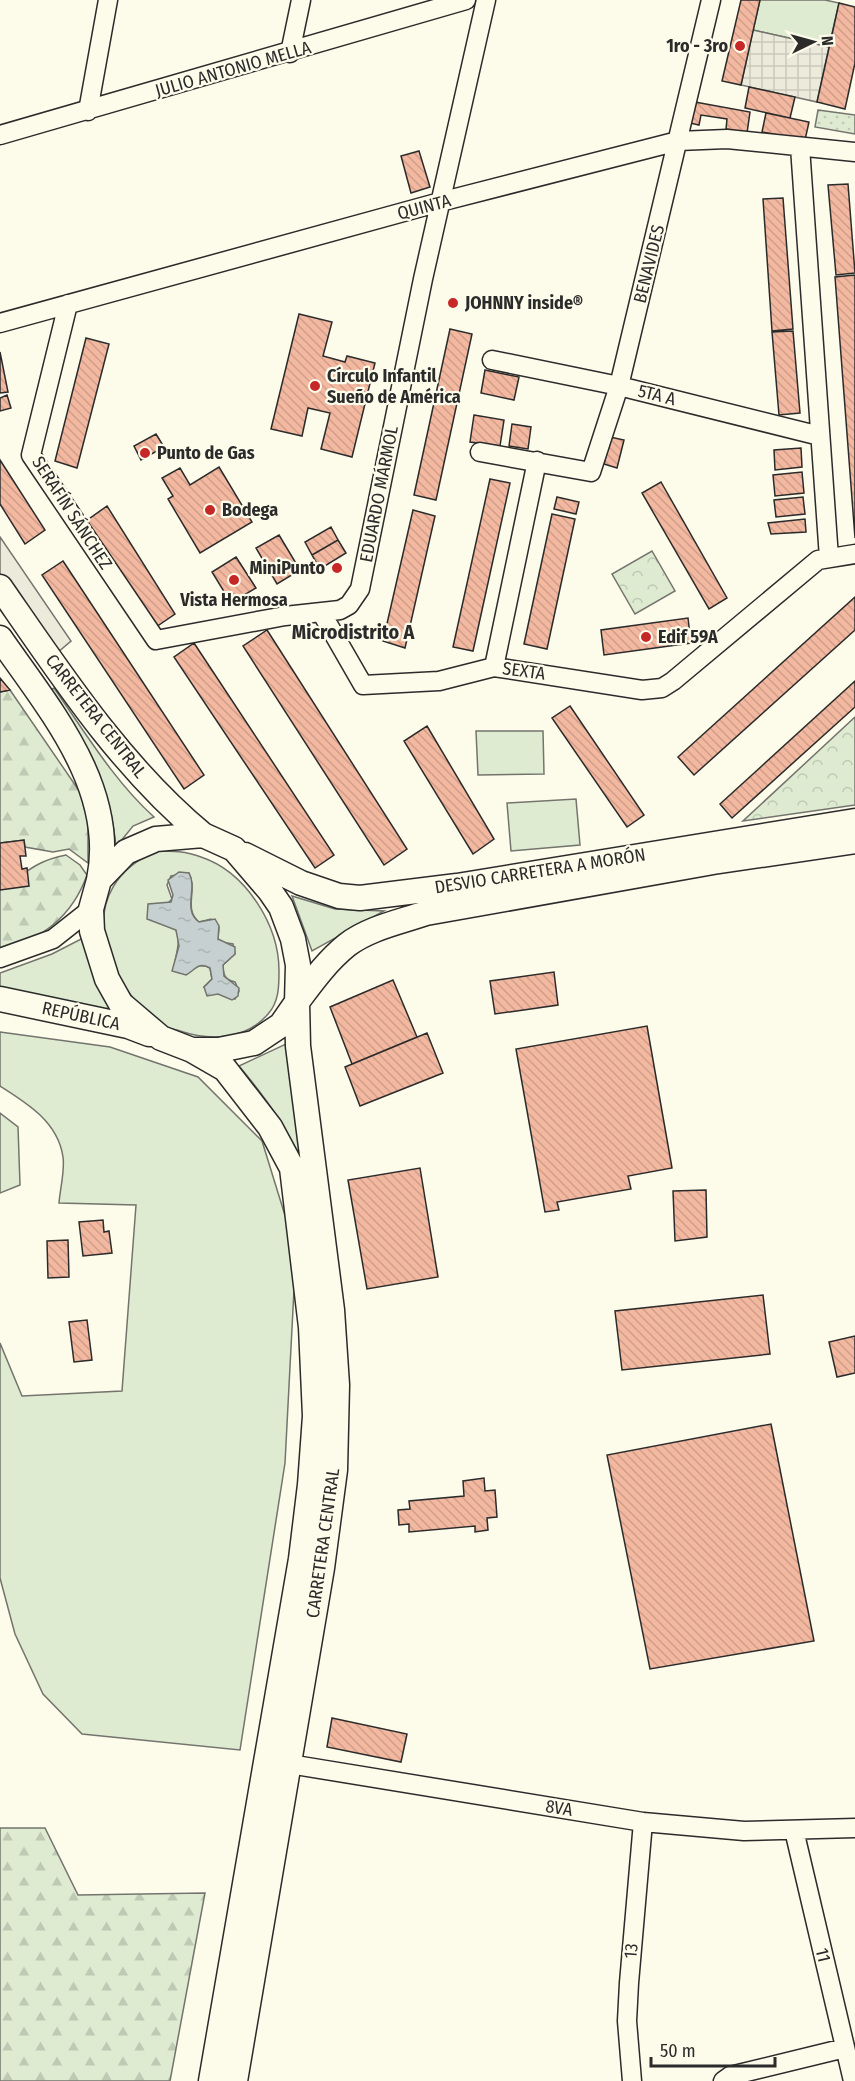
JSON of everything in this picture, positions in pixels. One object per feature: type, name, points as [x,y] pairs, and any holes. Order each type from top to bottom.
[{"type":"main road","name":"CARRETERA CENTRAL","points":[[0,587],[115,746],[168,806],[203,835]]},
{"type":"main road","name":"CARRETERA CENTRAL","points":[[0,638],[66,736],[95,792],[102,823],[104,860],[99,880]]},
{"type":"main road","name":"DESVIO CARRETERA A MORÓN","points":[[297,1002],[325,966],[348,944],[380,928],[426,914],[459,896],[855,820]]},
{"type":"main road","points":[[203,835],[234,849],[281,907],[293,939],[298,966],[297,1002],[281,1024],[254,1043],[219,1050],[192,1050],[161,1038],[121,1004],[107,979],[92,931],[91,909],[99,880],[126,852],[156,838],[203,835]]},
{"type":"main road","name":"DESVIO CARRETERA A MORÓN","points":[[234,849],[278,873],[339,896],[360,898],[459,896],[855,841]]},
{"type":"main road","name":"REPÚBLICA","points":[[0,999],[128,1026],[161,1038]]},
{"type":"main road","name":"CARRETERA CENTRAL","points":[[211,2081],[333,1481],[337,1385],[330,1299],[298,1046],[297,1002]]},
{"type":"main road","name":"CARRETERA CENTRAL","points":[[192,1050],[225,1069],[270,1127],[292,1168],[311,1327],[315,1416],[310,1485],[277,1762],[235,2081]]},
{"type":"street","points":[[88,111],[108,0]]},
{"type":"street","points":[[290,53],[302,0]]},
{"type":"street","name":"JULIO ANTONIO MELLA","points":[[0,135],[290,53],[466,0]]},
{"type":"street","name":"EDUARDO MÁRMOL","points":[[321,612],[349,605],[360,588],[440,202],[486,0]]},
{"type":"street","name":"BENAVIDES","points":[[480,453],[591,472],[619,386],[711,0]]},
{"type":"street","name":"QUINTA","points":[[0,323],[440,202],[678,141],[727,139],[855,152]]},
{"type":"street","points":[[800,147],[829,558]]},
{"type":"street","name":"SERAFÍN SÁNCHEZ","points":[[68,304],[31,455],[156,640],[285,616],[321,612]]},
{"type":"street","name":"5TA A","points":[[492,360],[619,386],[820,436]]},
{"type":"street","points":[[494,667],[537,461]]},
{"type":"street","name":"SEXTA","points":[[321,612],[363,685],[439,681],[494,667],[642,690],[662,688],[818,560],[855,554]]},
{"type":"street","points":[[0,958],[53,939],[91,909]]},
{"type":"street","name":"8VA","points":[[277,1762],[643,1822],[744,1831],[855,1828]]},
{"type":"street","name":"13","points":[[632,2081],[627,2021],[628,1983],[643,1822]]},
{"type":"street","name":"11","points":[[794,1830],[853,2081]]},
{"type":"street","points":[[723,2081],[730,2076],[845,2048]]},
{"type":"green space","points":[[760,0],[825,0],[839,3],[829,47],[753,30]]},
{"type":"green space","points":[[818,110],[855,115],[855,134],[815,127]]},
{"type":"green space","points":[[652,551],[675,591],[635,614],[612,574]]},
{"type":"green space","points":[[54,688],[113,772],[154,817],[133,826],[116,847],[113,824],[101,783],[84,746],[49,691]]},
{"type":"green space","points":[[10,690],[80,792],[88,822],[88,863],[69,849],[53,852],[25,847],[24,840],[0,843],[0,692]]},
{"type":"green space","points":[[855,717],[855,805],[743,821]]},
{"type":"green space","points":[[476,731],[543,731],[544,774],[478,775]]},
{"type":"green space","points":[[576,799],[580,845],[511,851],[507,803]]},
{"type":"green space","points":[[156,851],[184,852],[217,864],[232,875],[257,902],[273,936],[279,977],[272,1009],[259,1023],[227,1036],[203,1036],[164,1026],[138,1004],[122,982],[110,958],[104,934],[105,910],[113,887],[130,867]],"holes":[[[189,873],[191,905],[194,917],[199,922],[211,919],[219,927],[218,939],[221,942],[233,944],[235,954],[223,965],[223,969],[225,977],[235,982],[239,991],[235,999],[204,987],[212,979],[210,968],[206,966],[191,968],[180,973],[174,971],[178,935],[176,930],[164,924],[162,903],[167,904],[172,899],[167,885],[171,876]]]},
{"type":"green space","points":[[66,855],[80,865],[87,875],[73,903],[54,924],[42,933],[0,951],[0,890],[38,864]]},
{"type":"green space","points":[[292,896],[335,909],[384,911],[312,951]]},
{"type":"green space","points":[[85,937],[118,1012],[0,990],[0,973],[52,954]]},
{"type":"green space","points":[[0,1032],[110,1047],[198,1077],[262,1141],[296,1251],[285,1463],[240,1750],[82,1734],[43,1694],[15,1634],[0,1578],[0,1343],[22,1396],[122,1391],[136,1205],[59,1203],[63,1168],[60,1145],[55,1134],[40,1115],[21,1099],[0,1086]]},
{"type":"green space","points":[[288,1043],[305,1168],[276,1114],[239,1066]]},
{"type":"green space","points":[[0,1113],[18,1127],[20,1185],[0,1193]]},
{"type":"green space","points":[[0,1828],[45,1828],[78,1895],[205,1893],[170,2081],[0,2081]]},
{"type":"shaded area","points":[[753,30],[829,47],[817,102],[741,85]]},
{"type":"shaded area","points":[[0,537],[71,641],[50,659],[0,587]]},
{"type":"water","points":[[179,872],[189,873],[191,879],[191,905],[194,917],[199,922],[215,919],[219,926],[218,939],[235,947],[235,954],[223,965],[224,976],[239,988],[238,996],[232,1000],[218,994],[207,996],[204,987],[212,979],[210,968],[206,966],[197,967],[186,975],[172,971],[179,946],[176,930],[147,919],[148,904],[171,902],[173,895],[168,880]]},
{"type":"building","name":"1ro - 3ro","points":[[741,0],[760,0],[741,85],[722,81]]},
{"type":"building","points":[[839,3],[855,7],[855,63],[845,109],[817,102]]},
{"type":"building","points":[[749,87],[795,97],[790,118],[745,108]]},
{"type":"building","points":[[695,102],[750,112],[747,133],[726,129],[727,119],[701,115],[699,125],[690,123]]},
{"type":"building","points":[[766,113],[809,122],[805,140],[762,132]]},
{"type":"building","points":[[419,151],[430,187],[411,193],[401,156]]},
{"type":"building","points":[[848,184],[855,273],[836,275],[828,185]]},
{"type":"building","points":[[783,198],[793,329],[772,331],[763,199]]},
{"type":"building","points":[[855,275],[855,538],[835,277]]},
{"type":"building","points":[[299,314],[332,322],[323,356],[345,362],[347,356],[375,363],[352,457],[321,449],[330,413],[308,408],[302,436],[271,429]]},
{"type":"building","points":[[450,329],[472,334],[436,500],[414,495]]},
{"type":"building","points":[[793,331],[800,413],[779,415],[772,332]]},
{"type":"building","points":[[86,338],[109,344],[77,468],[55,461]]},
{"type":"building","points":[[0,352],[8,392],[0,393]]},
{"type":"building","points":[[485,370],[519,377],[514,400],[481,393]]},
{"type":"building","points":[[7,395],[11,408],[0,411],[0,398]]},
{"type":"building","points":[[474,415],[504,420],[500,446],[470,442]]},
{"type":"building","points":[[512,424],[531,427],[528,449],[509,446]]},
{"type":"building","name":"Punto de Gas","points":[[156,434],[164,447],[141,460],[134,446]]},
{"type":"building","points":[[610,437],[624,440],[617,468],[604,464]]},
{"type":"building","points":[[801,448],[802,467],[775,470],[774,450]]},
{"type":"building","points":[[0,460],[45,530],[25,544],[0,504]]},
{"type":"building","name":"Bodega","points":[[219,467],[252,522],[200,553],[168,499],[173,496],[162,478],[180,468],[190,485]]},
{"type":"building","points":[[802,472],[804,493],[775,496],[773,475]]},
{"type":"building","points":[[490,479],[510,483],[473,651],[453,647]]},
{"type":"building","points":[[661,482],[727,598],[709,609],[642,493]]},
{"type":"building","points":[[557,497],[579,502],[576,514],[554,509]]},
{"type":"building","points":[[803,497],[805,514],[776,517],[774,500]]},
{"type":"building","points":[[107,506],[175,614],[156,627],[86,521]]},
{"type":"building","points":[[413,510],[435,516],[405,648],[383,641]]},
{"type":"building","points":[[552,514],[575,519],[547,649],[524,644]]},
{"type":"building","points":[[805,519],[806,532],[771,534],[768,523]]},
{"type":"building","points":[[331,527],[338,540],[312,555],[305,542]]},
{"type":"building","points":[[279,535],[300,570],[277,584],[256,548]]},
{"type":"building","points":[[338,540],[346,553],[320,569],[312,555]]},
{"type":"building","name":"Vista Hermosa","points":[[236,557],[256,588],[231,603],[212,572]]},
{"type":"building","points":[[63,561],[204,775],[184,789],[42,575]]},
{"type":"building","points":[[855,597],[855,630],[694,775],[678,757]]},
{"type":"building","name":"Edif 59A","points":[[688,618],[691,643],[604,655],[601,630]]},
{"type":"building","points":[[267,630],[407,849],[384,865],[243,646]]},
{"type":"building","points":[[194,643],[334,855],[315,868],[174,657]]},
{"type":"building","points":[[0,678],[10,690],[0,692]]},
{"type":"building","points":[[855,681],[855,707],[732,818],[720,804]]},
{"type":"building","points":[[570,706],[644,815],[627,827],[552,718]]},
{"type":"building","points":[[427,726],[494,839],[473,854],[404,741]]},
{"type":"building","points":[[24,840],[26,856],[20,856],[22,869],[27,868],[29,886],[0,890],[0,843]]},
{"type":"building","points":[[554,972],[558,1005],[495,1014],[490,981]]},
{"type":"building","points":[[393,980],[417,1037],[352,1064],[330,1007]]},
{"type":"building","points":[[647,1026],[672,1168],[628,1176],[631,1189],[557,1202],[559,1210],[545,1212],[516,1049]]},
{"type":"building","points":[[427,1033],[443,1073],[360,1106],[345,1067]]},
{"type":"building","points":[[420,1168],[438,1277],[367,1289],[348,1180]]},
{"type":"building","points":[[706,1190],[707,1237],[675,1241],[673,1191]]},
{"type":"building","points":[[103,1220],[104,1232],[109,1231],[112,1253],[83,1256],[79,1222]]},
{"type":"building","points":[[68,1240],[69,1277],[48,1278],[47,1241]]},
{"type":"building","points":[[763,1295],[770,1354],[622,1370],[615,1311]]},
{"type":"building","points":[[87,1320],[92,1360],[74,1362],[69,1322]]},
{"type":"building","points":[[855,1336],[855,1373],[837,1377],[829,1342]]},
{"type":"building","points":[[771,1424],[814,1641],[650,1669],[607,1455]]},
{"type":"building","points":[[484,1478],[485,1491],[495,1490],[497,1517],[487,1518],[488,1530],[475,1532],[475,1526],[409,1532],[409,1524],[399,1525],[398,1510],[410,1509],[409,1501],[464,1496],[463,1481]]},
{"type":"building","points":[[332,1718],[407,1734],[401,1762],[327,1747]]},
{"type":"place","name":"1ro - 3ro","points":[[740,46]]},
{"type":"place","name":"JOHNNY inside®","points":[[453,303]]},
{"type":"place","name":"Círculo Infantil Sueño de América","points":[[315,386]]},
{"type":"place","name":"Punto de Gas","points":[[145,453]]},
{"type":"place","name":"Bodega","points":[[210,510]]},
{"type":"place","name":"MiniPunto","points":[[337,568]]},
{"type":"place","name":"Vista Hermosa","points":[[234,580]]},
{"type":"place","name":"Edif 59A","points":[[646,637]]},
{"type":"district","name":"Microdistrito A","points":[[353,632]]}]
